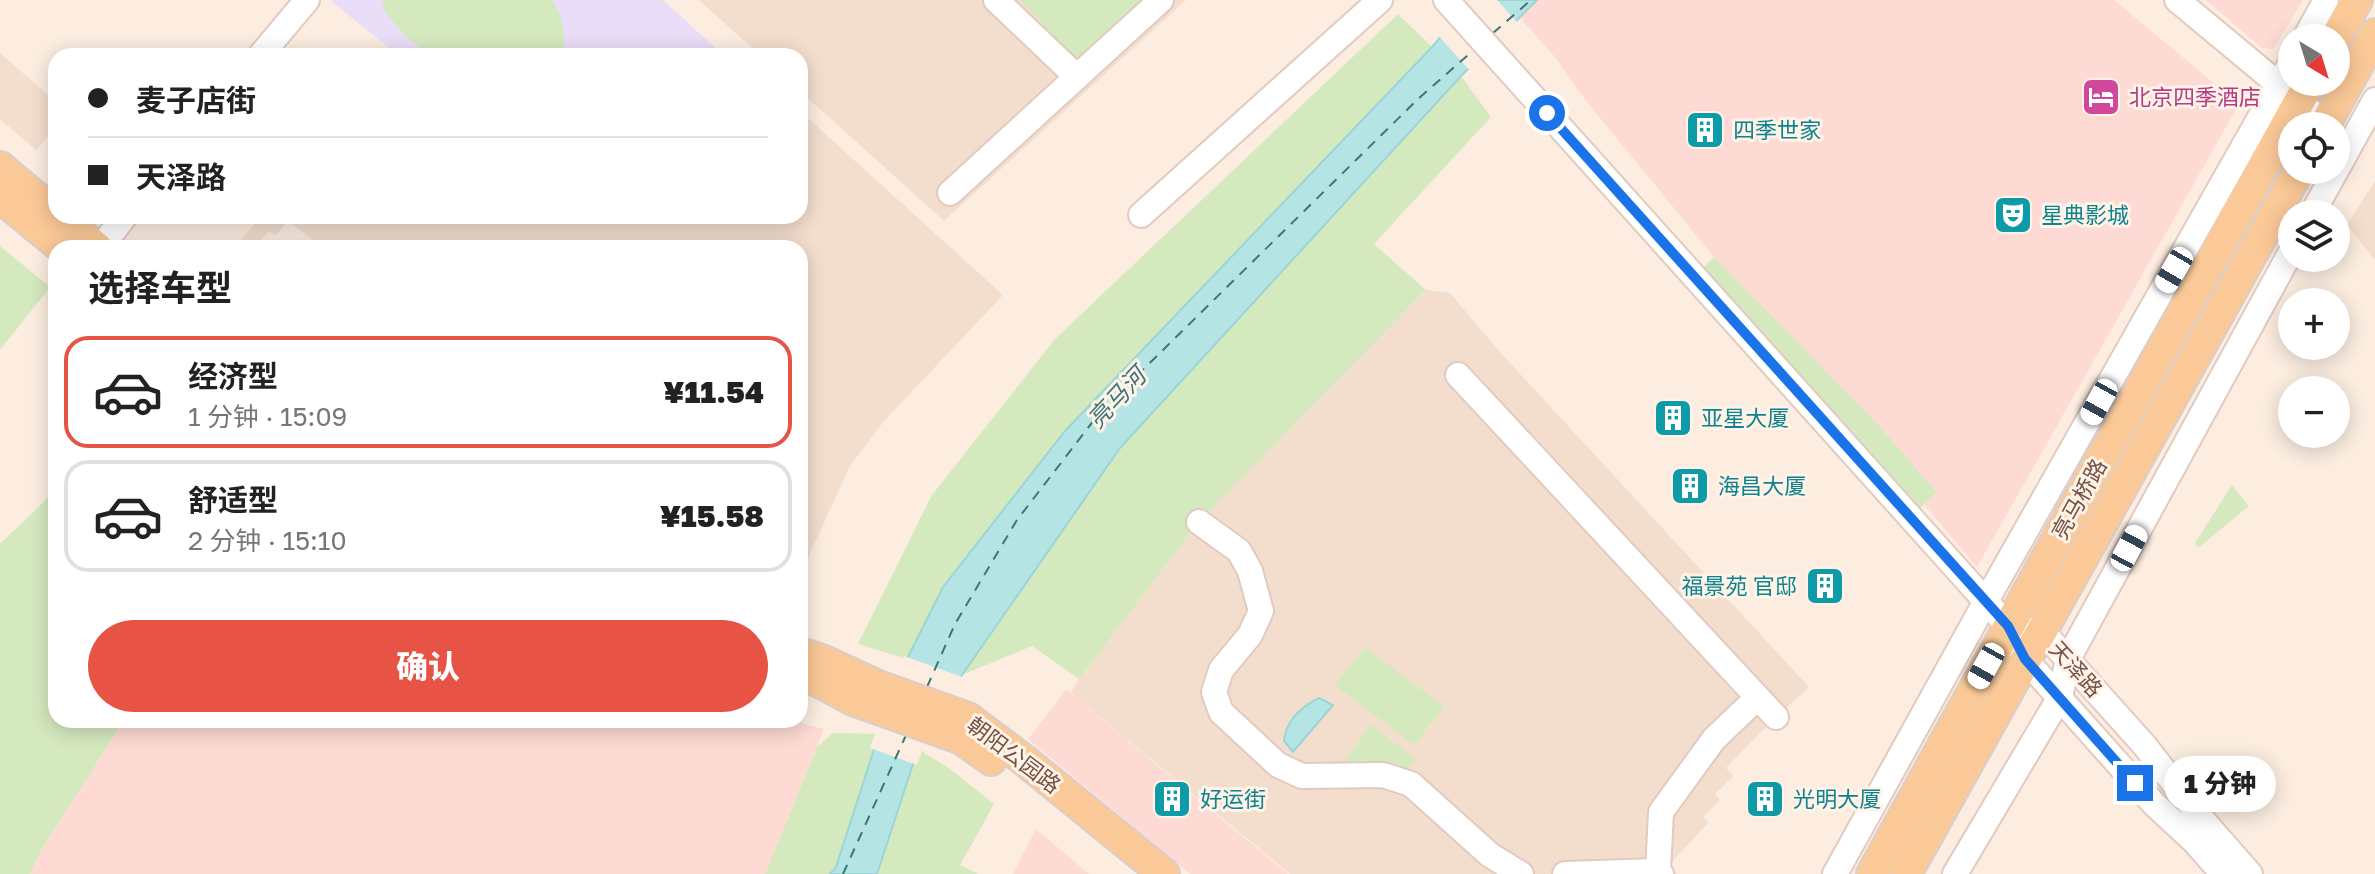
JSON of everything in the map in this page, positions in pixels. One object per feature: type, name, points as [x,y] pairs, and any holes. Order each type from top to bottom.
[{"type":"main road","points":[[2344,24],[2357,0]]},
{"type":"main road","points":[[2331,112],[2375,34]]},
{"type":"main road","name":"亮马桥路","points":[[1872,874],[2292,96]]},
{"type":"main road","points":[[0,167],[48,207]]},
{"type":"main road","name":"亮马桥路","points":[[1906,874],[2291,184]]},
{"type":"main road","points":[[0,197],[52,240]]},
{"type":"main road","points":[[68,224],[89,240]]},
{"type":"main road","name":"朝阳公园路","points":[[808,656],[824,661],[874,696],[965,729],[1024,760],[1164,874]]},
{"type":"main road","name":"朝阳公园路","points":[[808,678],[853,700],[874,696]]},
{"type":"main road","name":"朝阳公园路","points":[[965,729],[1013,776],[1133,874]]},
{"type":"street","points":[[267,48],[307,0]]},
{"type":"street","points":[[996,0],[1077,77]]},
{"type":"street","points":[[950,193],[1161,0]]},
{"type":"street","points":[[1141,215],[1380,0]]},
{"type":"street","points":[[1446,0],[2008,626]]},
{"type":"street","points":[[2177,0],[2278,76]]},
{"type":"street","points":[[2313,24],[2326,0]]},
{"type":"street","points":[[1835,874],[1986,601],[2292,96]]},
{"type":"street","points":[[2302,96],[2314,112]]},
{"type":"street","points":[[2320,200],[2375,100]]},
{"type":"street","points":[[106,240],[118,224]]},
{"type":"street","points":[[1955,874],[2060,697],[2068,659],[2280,272]]},
{"type":"street","points":[[1458,375],[1776,717]]},
{"type":"street","points":[[1199,522],[1239,551],[1250,571],[1261,611],[1250,635],[1221,670],[1214,692],[1221,712],[1278,765],[1302,776],[1383,775],[1411,784],[1490,855],[1521,874]]},
{"type":"street","name":"天泽路","points":[[2008,626],[2042,631],[2145,746],[2200,817],[2250,874]]},
{"type":"street","name":"天泽路","points":[[2008,626],[2025,659],[2154,804],[2195,842],[2223,874]]},
{"type":"street","points":[[1565,874],[1659,873],[1661,812],[1714,739],[1757,698]]},
{"type":"shaded area","points":[[663,0],[716,48],[389,48],[332,2]]},
{"type":"shaded area","points":[[699,0],[1186,0],[944,221],[808,98],[808,48],[752,48]]},
{"type":"shaded area","points":[[1504,0],[2114,0],[2239,104],[1977,567],[1714,257],[1583,97],[1555,57]]},
{"type":"shaded area","points":[[2206,0],[2303,0],[2288,24],[2278,24],[2278,41],[2273,49],[2262,48]]},
{"type":"shaded area","points":[[0,53],[48,95],[48,136],[36,150],[0,119]]},
{"type":"shaded area","points":[[808,118],[1003,295],[884,421],[850,466],[808,558],[808,240],[313,240],[292,224],[808,224]]},
{"type":"shaded area","points":[[2375,181],[2375,260],[2350,229],[2350,220]]},
{"type":"shaded area","points":[[254,224],[285,224],[276,235],[269,231],[262,240],[241,240]]},
{"type":"shaded area","points":[[1426,290],[1450,293],[1499,351],[1809,687],[1726,768],[1734,776],[1715,794],[1720,800],[1703,817],[1709,822],[1669,865],[1677,874],[1290,874],[1071,693],[1199,522]]},
{"type":"shaded area","name":"好运街","points":[[1066,690],[1288,874],[1190,874],[1028,739]]},
{"type":"shaded area","points":[[808,725],[824,729],[765,874],[30,874],[42,849],[119,728],[808,728]]},
{"type":"shaded area","points":[[1036,829],[1089,874],[1013,874]]},
{"type":"green space","points":[[382,0],[552,0],[563,27],[563,48],[420,48],[401,32],[385,11]]},
{"type":"green space","points":[[1020,0],[1141,0],[1078,61]]},
{"type":"green space","points":[[1398,14],[1432,47],[1065,431],[943,587],[907,659],[858,644],[932,495],[1055,339]]},
{"type":"green space","points":[[1461,76],[1491,117],[1374,244],[1426,290],[1199,522],[1079,679],[1032,646],[962,675],[1120,448]]},
{"type":"green space","points":[[0,246],[48,285],[48,290],[0,350]]},
{"type":"green space","points":[[1714,257],[1872,418],[1937,492],[1918,510],[1694,277]]},
{"type":"green space","points":[[2232,485],[2249,506],[2198,548],[2195,543]]},
{"type":"green space","points":[[48,498],[48,728],[119,728],[42,849],[30,874],[0,874],[0,544]]},
{"type":"green space","points":[[1365,647],[1444,707],[1414,745],[1335,685]]},
{"type":"green space","points":[[1370,725],[1416,758],[1405,771],[1345,761]]},
{"type":"green space","points":[[833,733],[880,734],[836,867],[830,874],[765,874],[817,747]]},
{"type":"green space","points":[[918,749],[950,769],[994,804],[960,865],[978,874],[877,874]]},
{"type":"water","name":"亮马河","points":[[1472,0],[1537,0],[1461,76],[1120,448],[962,675],[918,749],[877,874],[830,874],[836,867],[907,659],[943,587],[1065,431],[1432,47]]},
{"type":"water","points":[[1319,698],[1333,705],[1293,752],[1284,741],[1285,733],[1301,710]]},
{"type":"pier","points":[[1466,0],[1497,0],[1519,24],[1471,72],[1437,34]]},
{"type":"pier","points":[[904,656],[965,678],[917,765],[870,748]]},
{"type":"ferry route","points":[[1493,33],[1531,0]]},
{"type":"ferry route","points":[[927,687],[955,624],[1017,520],[1101,411],[1418,99],[1476,48]]},
{"type":"ferry route","points":[[843,874],[907,733]]},
{"type":"place","name":"北京四季酒店","points":[[2101,97]]},
{"type":"place","name":"四季世家","points":[[1705,130]]},
{"type":"place","name":"星典影城","points":[[2013,215]]},
{"type":"place","name":"亚星大厦","points":[[1673,418]]},
{"type":"place","name":"海昌大厦","points":[[1690,486]]},
{"type":"place","name":"福景苑 官邸","points":[[1825,586]]},
{"type":"place","name":"好运街","points":[[1172,799]]},
{"type":"place","name":"光明大厦","points":[[1765,799]]},
{"type":"route","points":[[1547,113],[2008,626],[2025,659],[2135,783]]}]
